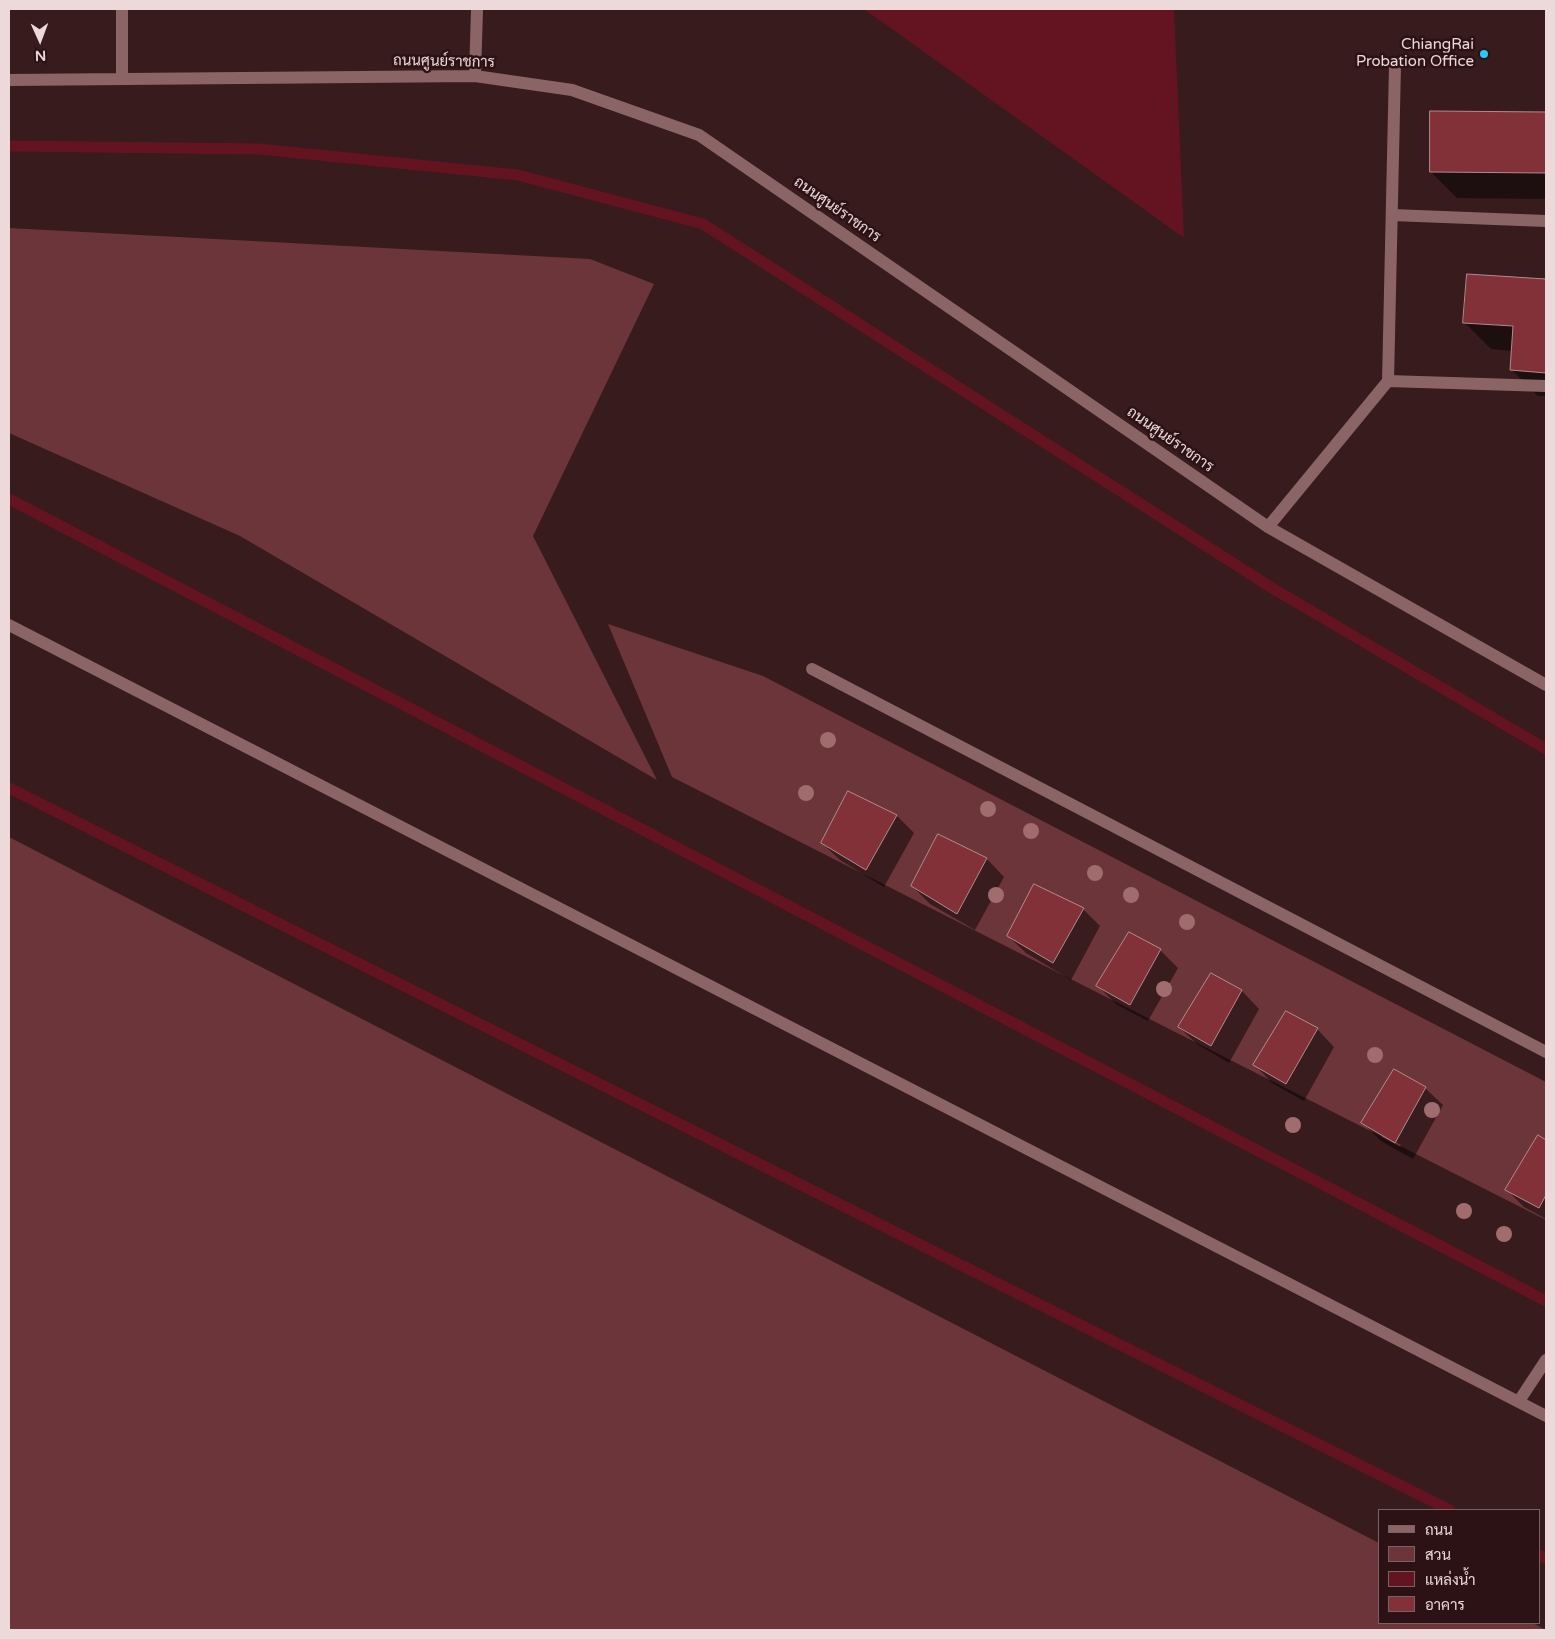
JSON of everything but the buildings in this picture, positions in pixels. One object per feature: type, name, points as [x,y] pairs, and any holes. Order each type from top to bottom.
[{"type":"street","points":[[122,9],[122,79]]},
{"type":"street","points":[[475,76],[477,9]]},
{"type":"street","points":[[1268,527],[1388,381],[1395,66]]},
{"type":"street","name":"ถนนศูนย์ราชการ","points":[[9,80],[475,76],[572,90],[699,135],[1268,527],[1546,685]]},
{"type":"street","points":[[1392,215],[1546,221]]},
{"type":"street","points":[[1388,381],[1546,386]]},
{"type":"street","points":[[9,625],[1546,1416]]},
{"type":"street","points":[[812,669],[1546,1052]]},
{"type":"street","points":[[1519,1401],[1544,1364]]},
{"type":"green space","points":[[9,228],[590,259],[654,284],[533,536],[657,780],[240,536],[9,433]]},
{"type":"green space","points":[[608,624],[763,676],[1546,1082],[1546,1220],[672,777]]},
{"type":"green space","points":[[9,837],[1378,1542],[1378,1624],[1535,1624],[1546,1630],[9,1630]]},
{"type":"water","points":[[864,9],[1174,9],[1184,238]]},
{"type":"waterway","points":[[9,146],[259,149],[518,175],[703,224],[1272,588],[1546,749]]},
{"type":"waterway","points":[[9,499],[1546,1301]]},
{"type":"waterway","points":[[9,788],[1448,1509]]},
{"type":"waterway","points":[[1540,1556],[1546,1559]]},
{"type":"place","name":"ChiangRai Probation Office","points":[[1484,54]]}]
